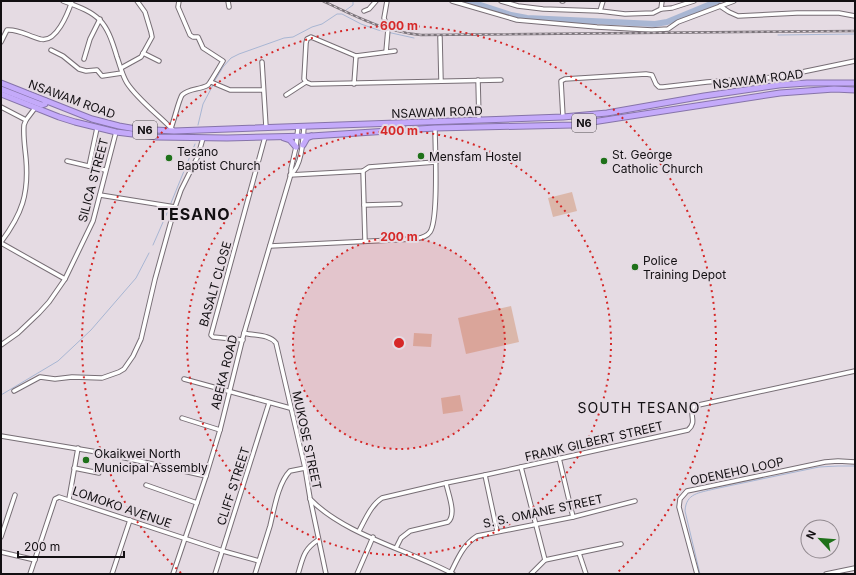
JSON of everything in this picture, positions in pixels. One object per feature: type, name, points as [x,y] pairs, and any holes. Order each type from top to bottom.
[{"type":"highway","name":"NSAWAM ROAD","points":[[1,83],[92,119],[136,129],[172,130],[563,117],[607,113],[779,85],[814,82],[855,83]]},
{"type":"highway","points":[[1,89],[42,105],[45,104],[46,101]]},
{"type":"highway","name":"NSAWAM ROAD","points":[[1,94],[34,108],[97,128],[157,137],[203,138],[312,136],[435,128],[573,125],[780,93],[834,89],[855,90]]},
{"type":"highway","points":[[303,145],[307,138],[312,136]]},
{"type":"highway","points":[[281,137],[290,140],[296,147]]},
{"type":"street","points":[[63,1],[71,2],[100,19],[111,35],[120,68],[131,88],[172,130]]},
{"type":"street","points":[[120,68],[137,61],[148,46],[152,34],[145,12],[137,1]]},
{"type":"street","points":[[172,130],[180,98],[187,92],[208,85],[223,61],[203,48],[197,36],[193,37],[190,35],[178,7],[179,1],[185,2]]},
{"type":"street","points":[[228,1],[229,7]]},
{"type":"street","points":[[364,11],[369,9],[376,1]]},
{"type":"street","points":[[386,1],[384,18],[388,29],[386,52]]},
{"type":"street","points":[[452,1],[517,20],[652,30],[668,29],[678,22],[734,1]]},
{"type":"street","points":[[501,1],[518,6],[543,9],[600,11],[625,14],[654,13],[661,9],[672,8],[694,1]]},
{"type":"street","points":[[600,11],[603,1]]},
{"type":"street","points":[[661,9],[662,1]]},
{"type":"street","points":[[1,42],[7,30],[19,31],[45,40],[59,30],[71,2]]},
{"type":"street","points":[[720,6],[738,16],[797,13],[839,13],[855,16]]},
{"type":"street","points":[[84,59],[90,39],[100,19]]},
{"type":"street","points":[[307,83],[304,79],[304,55],[306,43],[311,37],[356,56],[394,51]]},
{"type":"street","points":[[440,37],[441,81]]},
{"type":"street","points":[[51,50],[59,53],[82,70],[98,70],[102,76],[122,73]]},
{"type":"street","points":[[143,54],[160,61]]},
{"type":"street","points":[[354,84],[356,56]]},
{"type":"street","points":[[563,117],[561,81],[565,79],[646,74],[652,76],[659,87],[663,87],[707,82],[778,78],[855,61]]},
{"type":"street","points":[[262,62],[266,128]]},
{"type":"street","points":[[478,80],[479,120]]},
{"type":"street","points":[[286,95],[307,83],[354,84],[502,80]]},
{"type":"street","points":[[211,82],[230,90],[263,90]]},
{"type":"street","points":[[1,107],[26,120]]},
{"type":"street","points":[[34,108],[26,120],[24,131],[26,180],[24,202],[14,224],[1,243],[65,279]]},
{"type":"street","name":"ABEKA ROAD","points":[[173,574],[220,430],[242,340],[291,174],[296,147],[304,126]]},
{"type":"street","name":"ABEKA ROAD","points":[[291,174],[295,171],[298,165],[303,145],[298,127]]},
{"type":"street","points":[[89,166],[97,128]]},
{"type":"street","points":[[270,246],[414,239],[423,238],[430,234],[434,225],[436,162],[435,128]]},
{"type":"street","name":"SILICA STREET","points":[[1,345],[39,313],[49,302],[65,279],[91,228],[116,132]]},
{"type":"street","name":"BASALT CLOSE","points":[[242,340],[211,335],[265,137]]},
{"type":"street","points":[[14,391],[40,377],[50,378],[72,376],[102,378],[119,372],[133,356],[141,339],[172,206],[198,156],[203,138]]},
{"type":"street","points":[[67,161],[105,170]]},
{"type":"street","points":[[291,174],[363,171],[369,167],[436,162]]},
{"type":"street","points":[[363,171],[365,241]]},
{"type":"street","points":[[100,195],[172,206]]},
{"type":"street","points":[[364,205],[400,204]]},
{"type":"street","name":"MUKOSE STREET","points":[[244,333],[268,337],[273,339],[276,343],[305,468],[318,540],[326,574]]},
{"type":"street","name":"FRANK GILBERT STREET","points":[[359,531],[373,507],[382,498],[688,430],[692,427],[693,423],[691,411],[694,406],[855,371]]},
{"type":"street","points":[[184,379],[230,390],[269,403],[290,408]]},
{"type":"street","name":"CLIFF STREET","points":[[215,574],[269,403]]},
{"type":"street","points":[[182,418],[220,430]]},
{"type":"street","points":[[1,436],[78,448],[206,476]]},
{"type":"street","points":[[69,499],[78,448]]},
{"type":"street","points":[[559,458],[573,517]]},
{"type":"street","name":"ODENEHO LOOP","points":[[697,574],[679,507],[680,499],[687,492],[825,462],[855,462]]},
{"type":"street","points":[[521,467],[545,560]]},
{"type":"street","points":[[74,468],[99,473]]},
{"type":"street","points":[[255,574],[284,479],[290,471],[305,468]]},
{"type":"street","points":[[486,475],[497,531]]},
{"type":"street","points":[[396,548],[401,538],[410,531],[448,522],[452,519],[446,483]]},
{"type":"street","points":[[146,485],[196,503]]},
{"type":"street","points":[[1,537],[15,495]]},
{"type":"street","name":"LOMOKO AVENUE","points":[[30,574],[55,499],[59,496],[185,539],[259,561]]},
{"type":"street","points":[[310,498],[325,512],[359,531],[452,573]]},
{"type":"street","name":"S. S. OMANE STREET","points":[[452,573],[464,546],[476,536],[573,517],[635,501]]},
{"type":"street","points":[[112,574],[130,520]]},
{"type":"street","points":[[357,574],[373,537]]},
{"type":"street","points":[[298,574],[305,552],[308,547],[318,540]]},
{"type":"street","points":[[531,574],[545,560],[621,544]]},
{"type":"street","points":[[1,552],[35,560]]},
{"type":"street","points":[[579,553],[586,574]]},
{"type":"street","points":[[826,574],[855,568]]},
{"type":"shaded area","points":[[572,192],[577,211],[553,217],[548,198]]},
{"type":"shaded area","points":[[511,306],[519,342],[466,354],[458,318]]},
{"type":"shaded area","points":[[414,333],[432,334],[431,347],[413,346]]},
{"type":"shaded area","points":[[460,395],[463,411],[443,414],[441,398]]},
{"type":"waterway","points":[[346,10],[353,5],[353,1]]},
{"type":"waterway","points":[[468,1],[511,15],[527,18],[655,24],[667,22],[718,1]]},
{"type":"waterway","points":[[214,82],[223,67],[231,58],[284,38],[293,37],[312,27],[322,24],[337,14],[342,14],[361,24],[378,30],[414,38]]},
{"type":"waterway","points":[[778,35],[855,34]]},
{"type":"waterway","points":[[198,125],[203,104],[213,85]]},
{"type":"waterway","points":[[171,203],[195,144]]},
{"type":"waterway","points":[[153,245],[167,213]]},
{"type":"waterway","points":[[1,395],[58,361],[91,330],[136,278],[149,253]]},
{"type":"waterway","points":[[700,574],[685,511],[686,505],[691,497],[698,493],[714,489],[819,467],[854,466]]},
{"type":"railway","points":[[323,1],[382,27],[421,35],[855,31]]},
{"type":"place","name":"Mensfam Hostel","points":[[421,156]]},
{"type":"place","name":"Tesano Baptist Church","points":[[169,158]]},
{"type":"place","name":"St. George Catholic Church","points":[[604,161]]},
{"type":"place","name":"Police Training Depot","points":[[635,267]]},
{"type":"place","name":"Okaikwei North Municipal Assembly","points":[[86,460]]},
{"type":"district","name":"TESANO","points":[[194,214]]},
{"type":"district","name":"SOUTH TESANO","points":[[639,407]]}]
